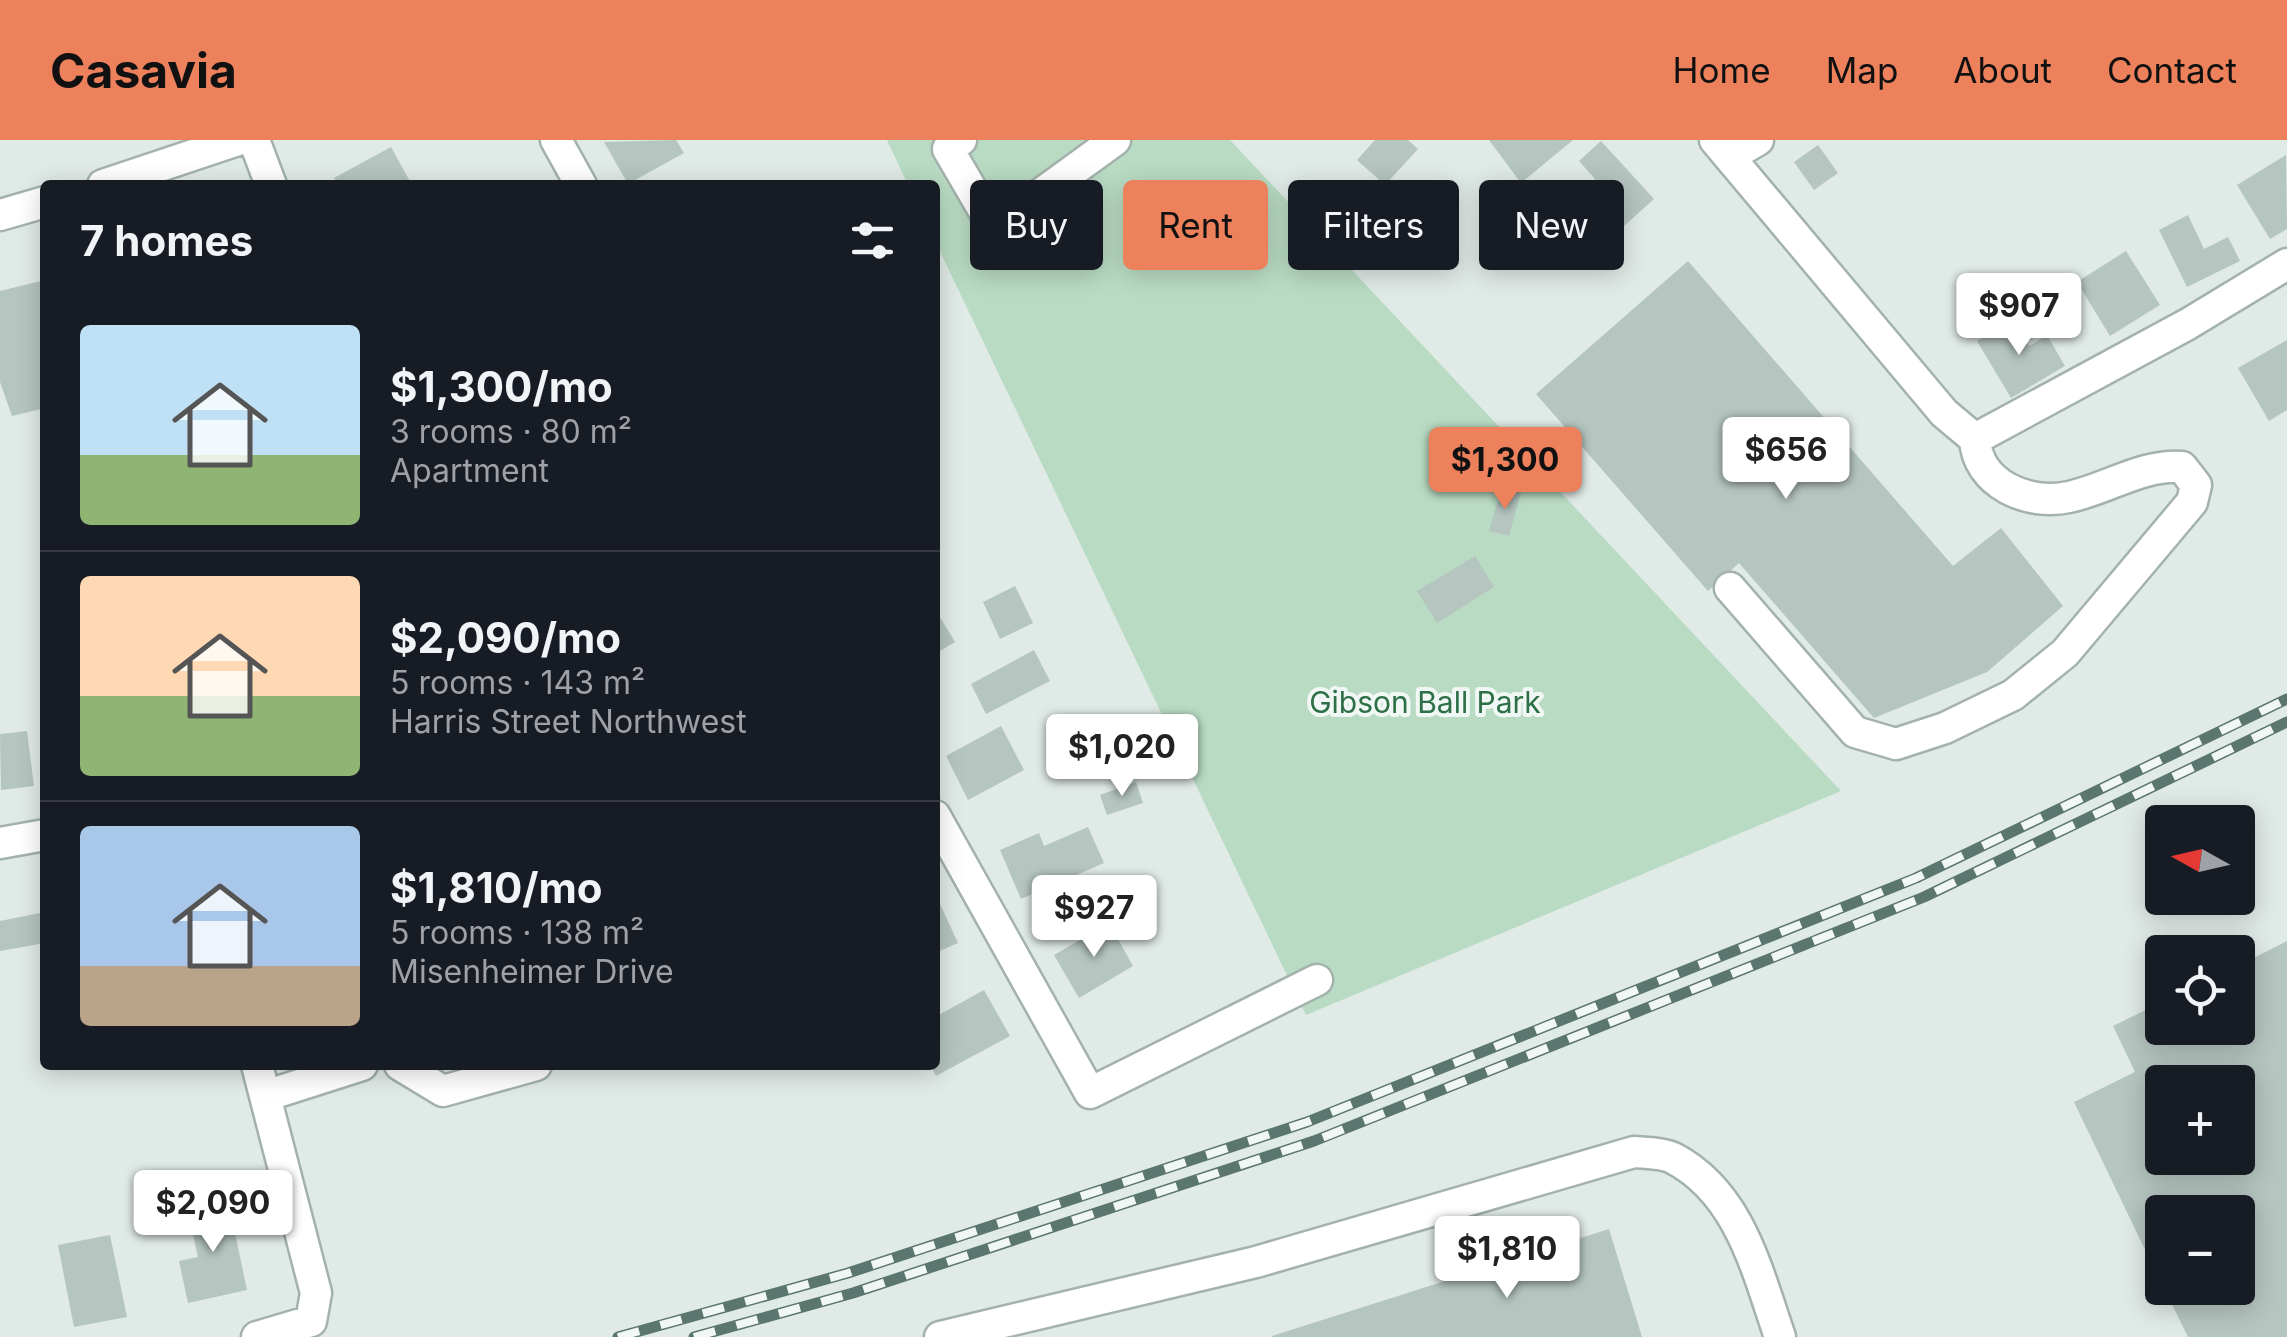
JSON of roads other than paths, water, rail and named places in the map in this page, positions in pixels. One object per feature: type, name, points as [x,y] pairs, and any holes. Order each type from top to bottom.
[{"type":"street","points":[[136,180],[175,174],[238,140]]},
{"type":"street","points":[[254,140],[269,180]]},
{"type":"street","points":[[556,140],[578,180]]},
{"type":"street","points":[[960,140],[948,150],[994,228],[1114,140]]},
{"type":"street","points":[[1730,588],[1855,732],[1896,744],[1946,728],[2012,695],[2064,653],[2192,502],[2196,485],[2182,466],[2160,465],[2064,498],[2028,495],[2000,486],[1982,466],[1975,439],[1944,413],[1722,148],[1758,140]]},
{"type":"street","points":[[0,215],[40,203]]},
{"type":"street","points":[[1975,439],[2188,324],[2287,264]]},
{"type":"street","points":[[940,825],[1090,1092],[1317,980]]},
{"type":"street","points":[[0,842],[40,836]]},
{"type":"street","points":[[257,1337],[311,1320],[316,1293],[258,1070]]},
{"type":"street","points":[[265,1096],[346,1070]]},
{"type":"street","points":[[408,1070],[442,1091],[518,1070]]},
{"type":"street","points":[[940,1337],[1256,1262],[1634,1152],[1671,1156],[1717,1191],[1735,1220],[1780,1337]]},
{"type":"railway","points":[[618,1337],[848,1273],[1307,1122],[1916,878],[2287,699]]},
{"type":"railway","points":[[694,1337],[853,1293],[1314,1141],[1924,897],[2287,722]]},
{"type":"park label","name":"Gibson Ball Park","points":[[1425,702]]}]
